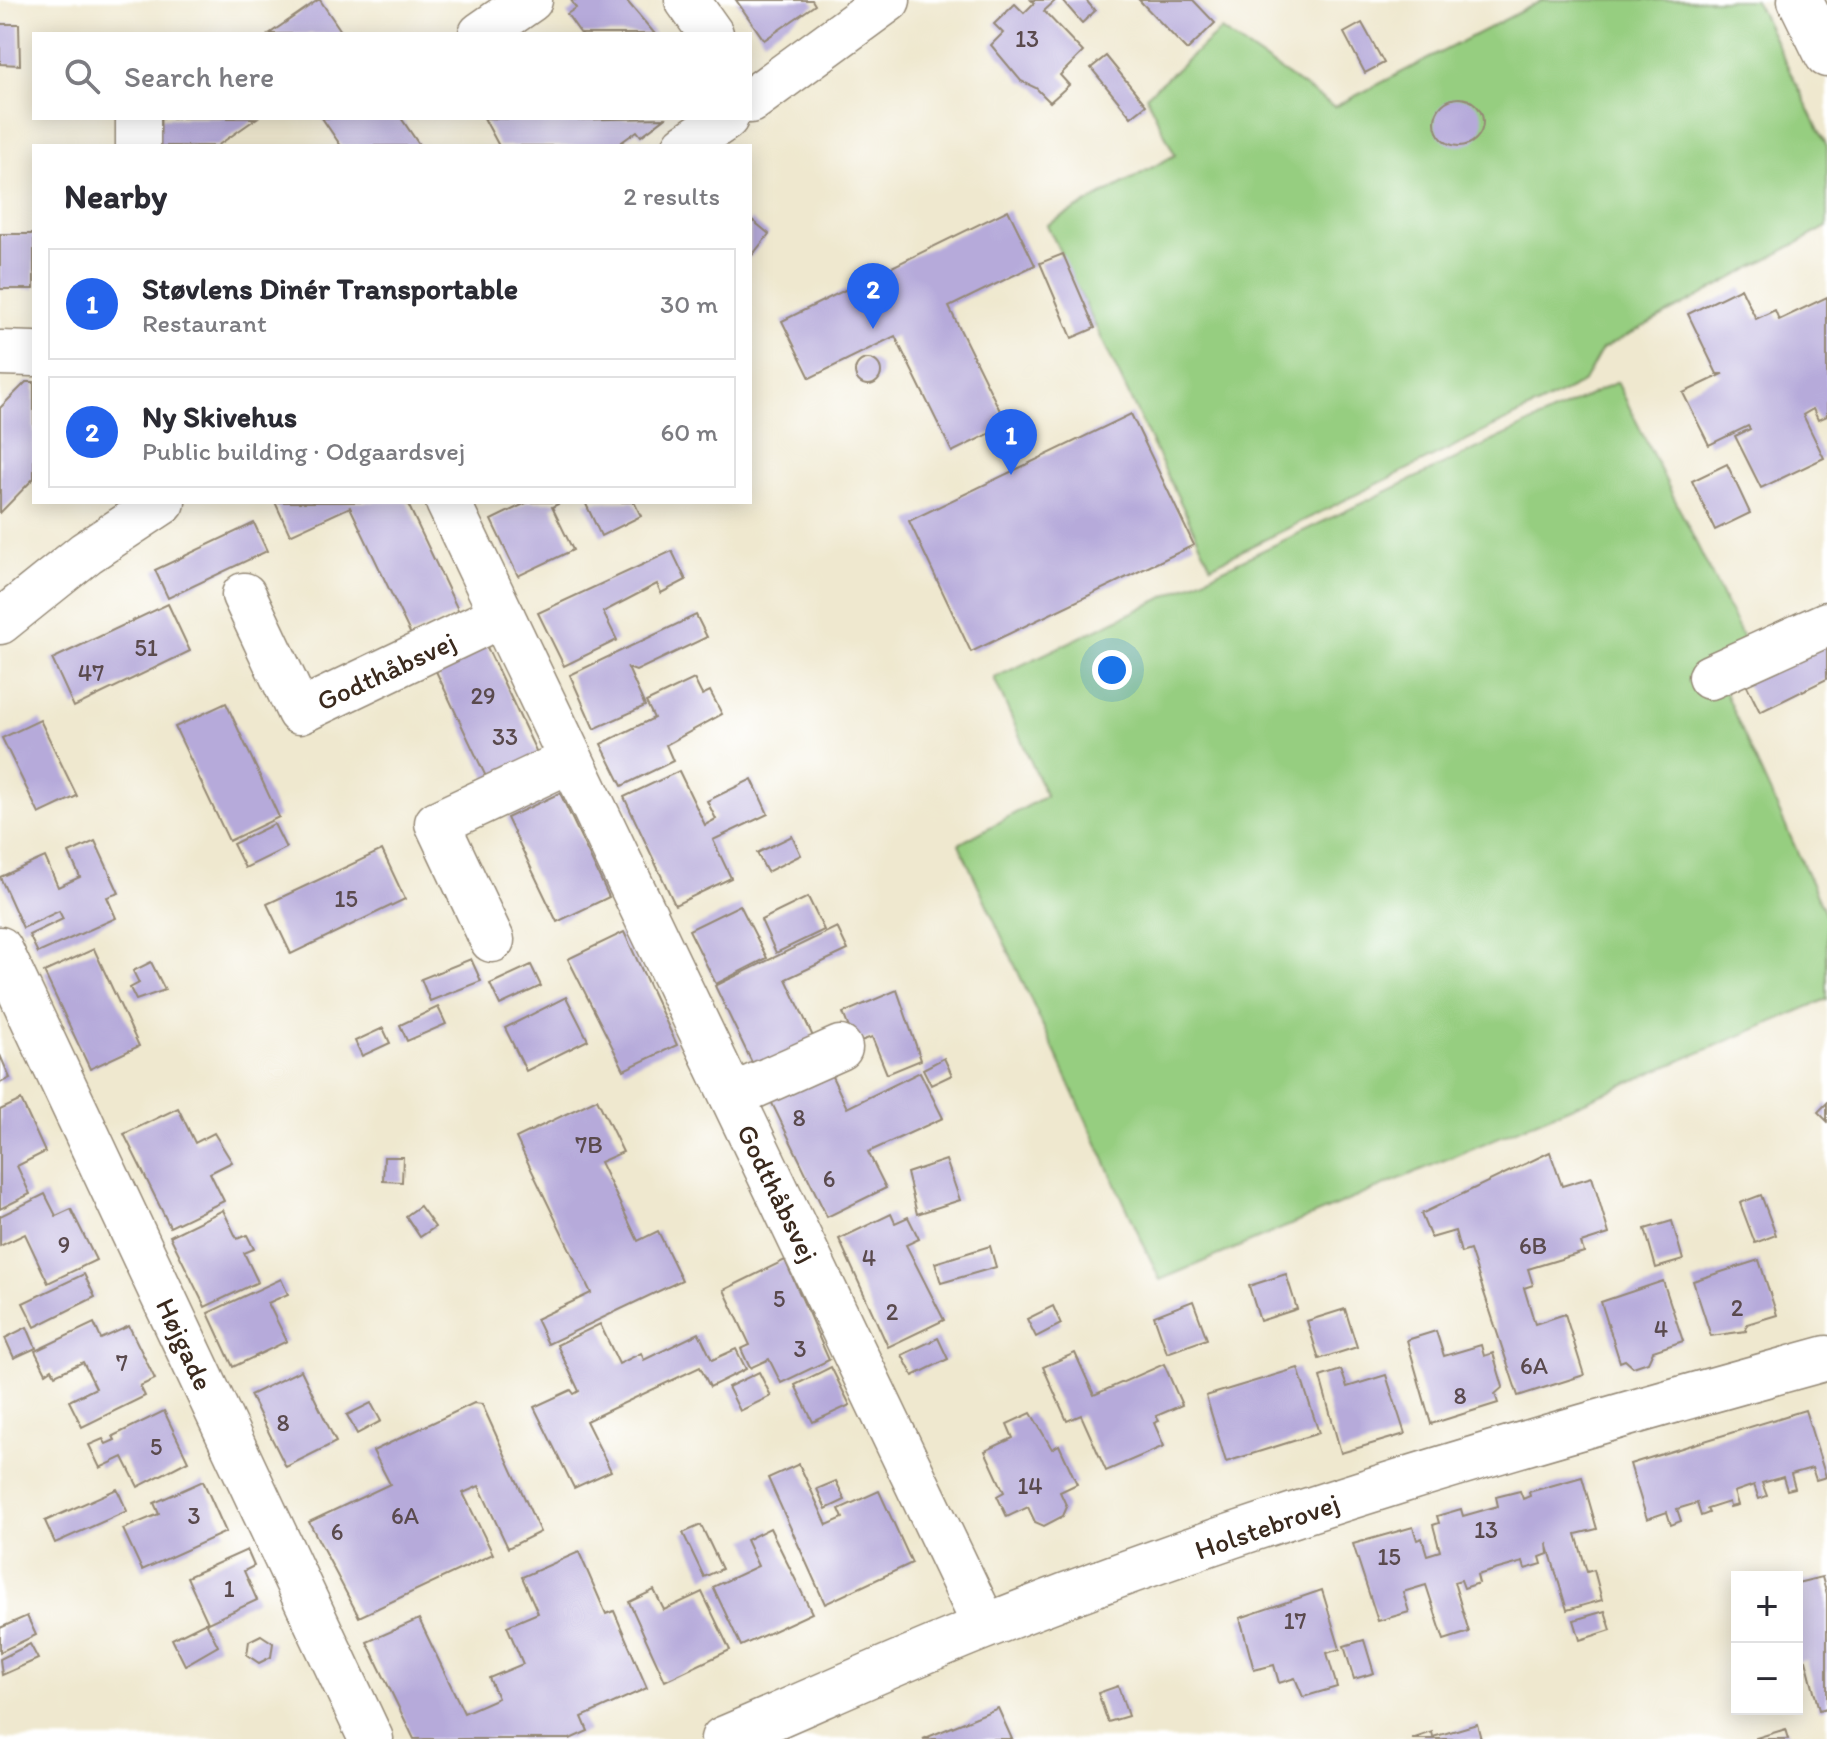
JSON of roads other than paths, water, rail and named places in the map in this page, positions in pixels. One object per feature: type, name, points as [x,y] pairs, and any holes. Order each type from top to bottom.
[{"type":"street","points":[[687,0],[710,32]]},
{"type":"street","points":[[752,96],[888,0]]},
{"type":"street","points":[[1800,0],[1827,55]]},
{"type":"street","points":[[486,32],[529,14]]},
{"type":"street","points":[[138,120],[138,144]]},
{"type":"street","points":[[688,144],[720,120]]},
{"type":"street","points":[[0,353],[32,354]]},
{"type":"street","points":[[4,626],[86,553],[160,504]]},
{"type":"street","name":"Godthåbsvej","points":[[449,504],[985,1626]]},
{"type":"street","name":"Godthåbsvej","points":[[244,595],[299,712],[502,615]]},
{"type":"street","points":[[1710,677],[1827,624]]},
{"type":"street","points":[[492,940],[437,823],[571,760]]},
{"type":"street","name":"Højgade","points":[[0,949],[371,1739]]},
{"type":"street","points":[[732,1096],[840,1048]]},
{"type":"street","name":"Holstebrovej","points":[[723,1739],[985,1626],[1206,1546],[1383,1487],[1827,1358]]},
{"type":"place","name":"Ny Skivehus","points":[[873,329]]},
{"type":"place","name":"Støvlens Dinér Transportable","points":[[1011,475]]}]
